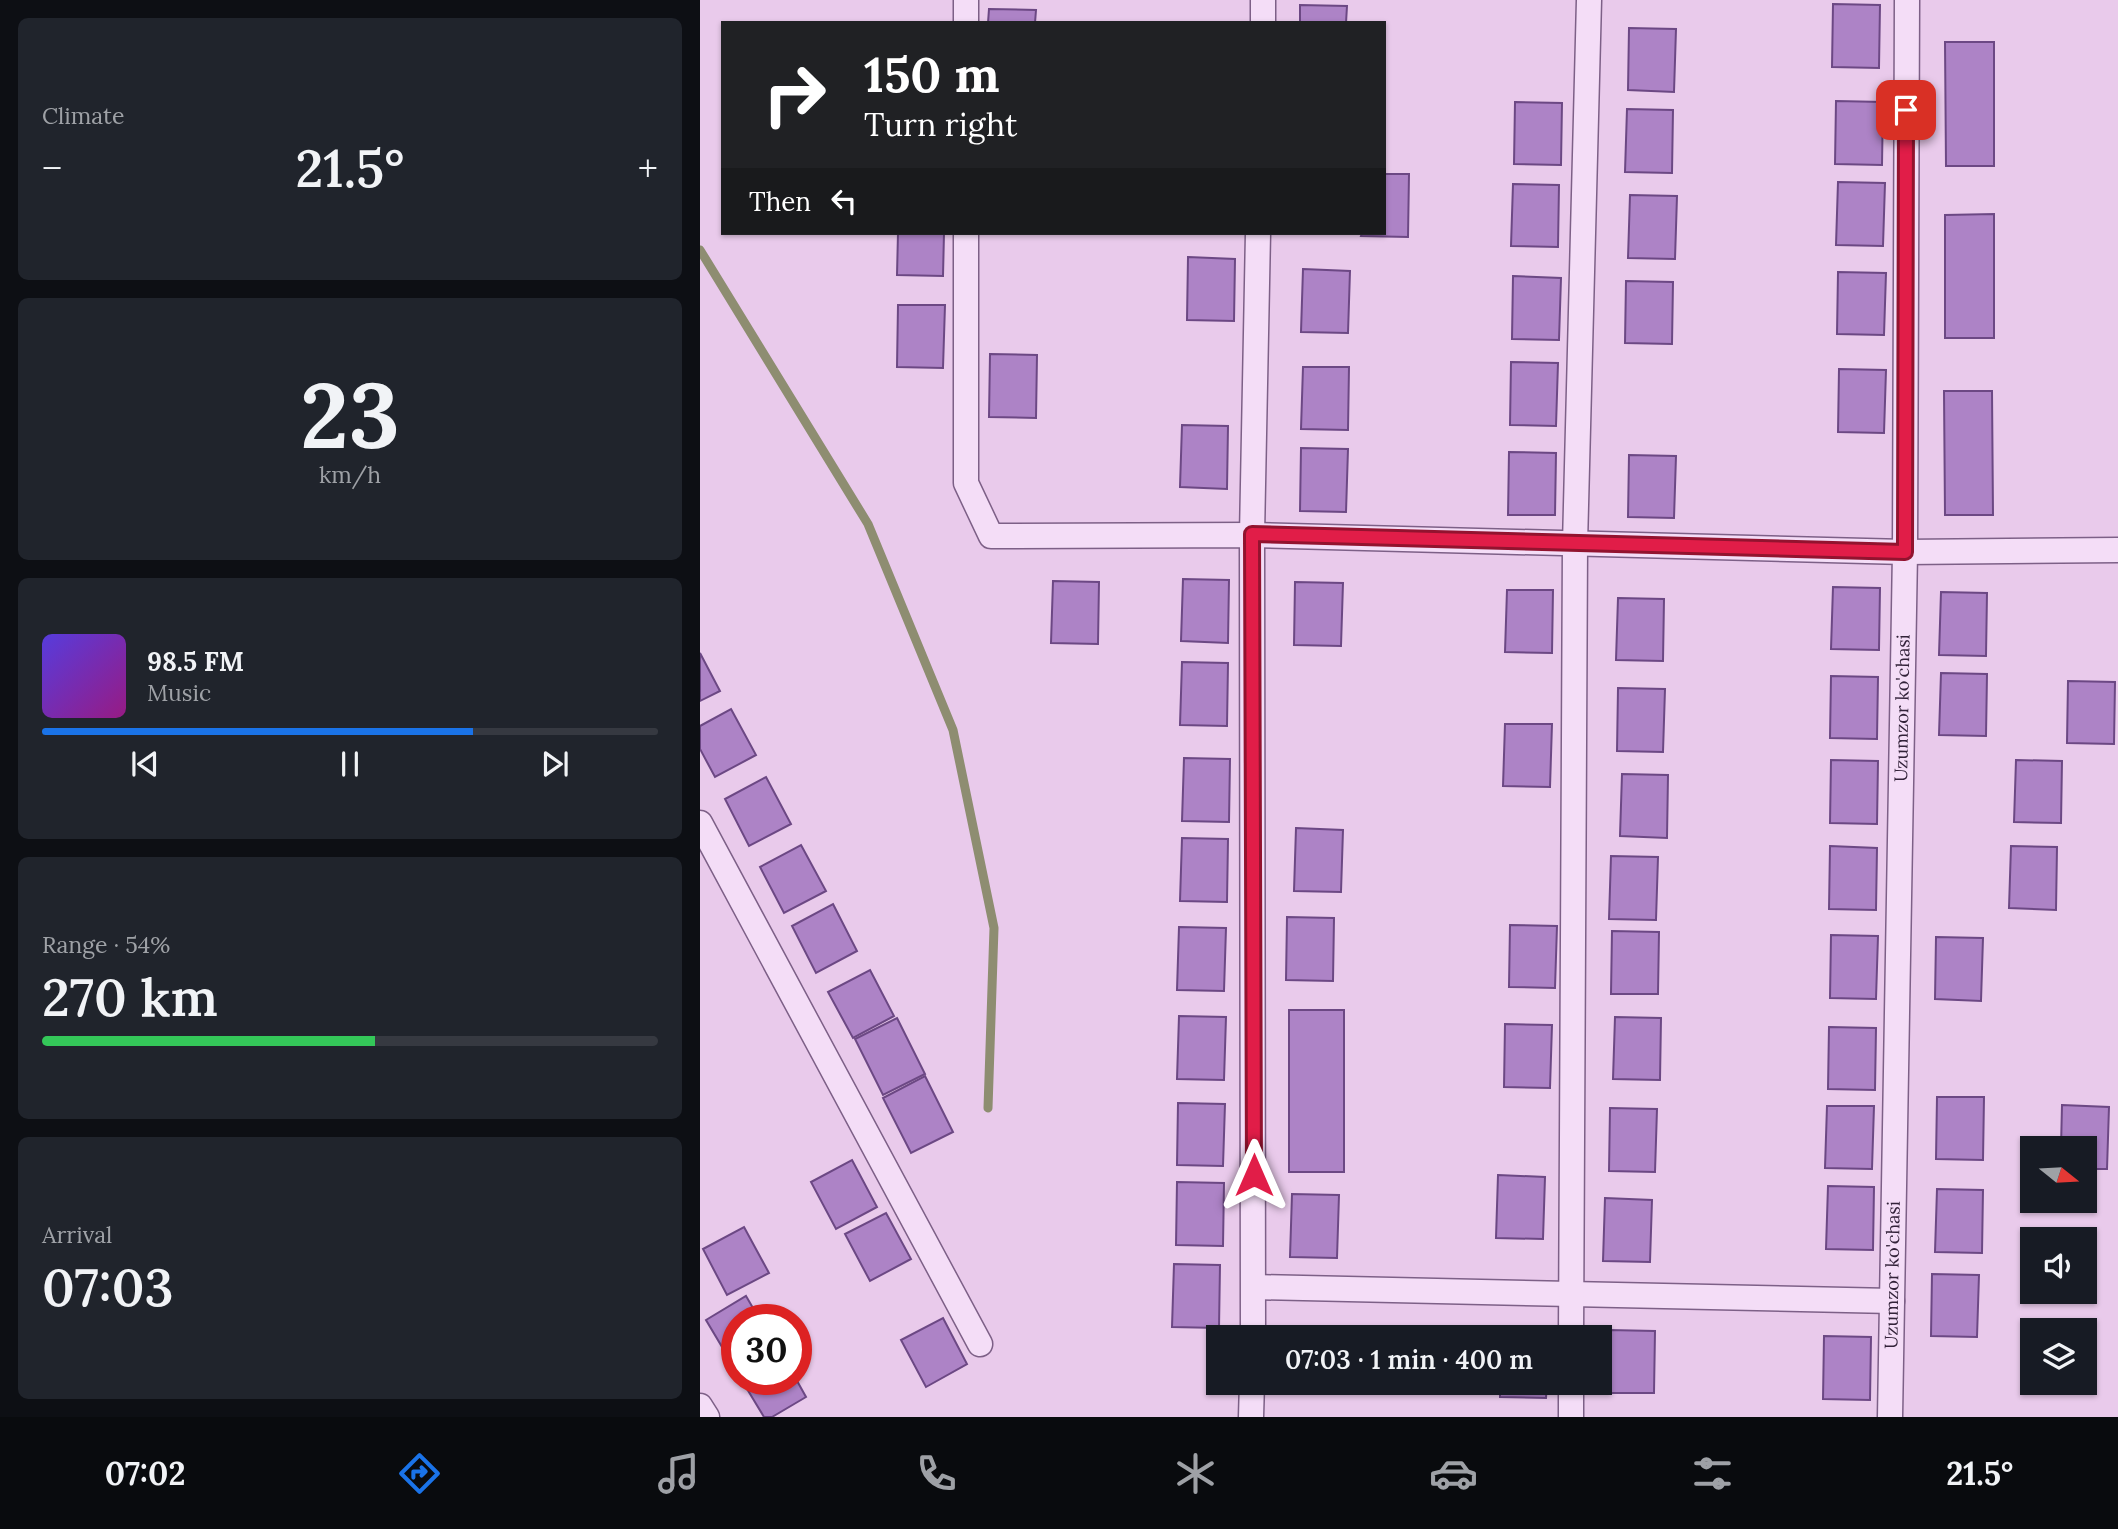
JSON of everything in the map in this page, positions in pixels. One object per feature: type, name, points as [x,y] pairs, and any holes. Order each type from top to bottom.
[{"type":"street","points":[[966,0],[966,21]]},
{"type":"street","points":[[1263,0],[1263,21]]},
{"type":"street","points":[[1571,1325],[1575,544],[1589,0]]},
{"type":"street","name":"Uzumzor ko'chasi","points":[[1890,1417],[1905,552],[1907,0]]},
{"type":"street","points":[[966,235],[966,483],[991,536],[1252,534],[1905,552],[2118,550]]},
{"type":"street","points":[[1253,1325],[1252,534],[1258,235]]},
{"type":"street","points":[[700,823],[980,1344]]},
{"type":"street","points":[[1254,1287],[1892,1301]]},
{"type":"street","points":[[1251,1417],[1252,1395]]},
{"type":"street","points":[[1571,1395],[1571,1417]]},
{"type":"street","points":[[700,1406],[707,1417]]},
{"type":"building","points":[[1833,4],[1880,5],[1879,68],[1832,67]]},
{"type":"building","points":[[1300,5],[1347,6],[1346,21],[1300,21]]},
{"type":"building","points":[[989,9],[1036,10],[1035,21],[988,21]]},
{"type":"building","points":[[1629,28],[1676,29],[1674,92],[1628,90]]},
{"type":"building","points":[[1945,42],[1994,42],[1994,166],[1946,166]]},
{"type":"building","points":[[1836,101],[1883,102],[1882,165],[1835,164]]},
{"type":"building","points":[[1515,102],[1562,103],[1561,165],[1514,164]]},
{"type":"building","points":[[1627,109],[1673,110],[1672,173],[1625,172]]},
{"type":"building","points":[[1386,174],[1409,174],[1408,237],[1361,236],[1386,235]]},
{"type":"building","points":[[1838,182],[1885,183],[1883,246],[1836,245]]},
{"type":"building","points":[[1513,184],[1559,185],[1558,247],[1511,246]]},
{"type":"building","points":[[1630,195],[1677,196],[1675,259],[1628,258]]},
{"type":"building","points":[[1994,214],[1994,338],[1945,338],[1945,215]]},
{"type":"building","points":[[898,235],[944,235],[943,276],[897,275]]},
{"type":"building","points":[[1188,257],[1235,259],[1234,321],[1187,320]]},
{"type":"building","points":[[1303,269],[1350,271],[1348,333],[1301,332]]},
{"type":"building","points":[[1838,272],[1886,273],[1884,335],[1837,334]]},
{"type":"building","points":[[1513,276],[1561,278],[1559,340],[1512,339]]},
{"type":"building","points":[[1626,281],[1673,282],[1672,344],[1625,343]]},
{"type":"building","points":[[898,305],[945,305],[943,368],[897,367]]},
{"type":"building","points":[[990,354],[1037,355],[1036,418],[989,417]]},
{"type":"building","points":[[1511,362],[1558,363],[1556,426],[1510,425]]},
{"type":"building","points":[[1303,367],[1349,367],[1348,430],[1301,429]]},
{"type":"building","points":[[1839,369],[1886,370],[1884,433],[1838,432]]},
{"type":"building","points":[[1944,391],[1992,391],[1993,515],[1945,515]]},
{"type":"building","points":[[1182,425],[1228,426],[1227,489],[1180,487]]},
{"type":"building","points":[[1301,448],[1348,449],[1346,512],[1300,511]]},
{"type":"building","points":[[1509,452],[1556,453],[1555,515],[1508,515]]},
{"type":"building","points":[[1629,455],[1676,456],[1674,518],[1628,517]]},
{"type":"building","points":[[1183,579],[1229,580],[1228,643],[1181,641]]},
{"type":"building","points":[[1053,581],[1099,582],[1098,644],[1051,643]]},
{"type":"building","points":[[1295,582],[1343,583],[1341,646],[1294,645]]},
{"type":"building","points":[[1833,587],[1880,588],[1879,650],[1831,649]]},
{"type":"building","points":[[1507,590],[1553,590],[1552,653],[1505,652]]},
{"type":"building","points":[[1941,592],[1987,593],[1986,656],[1939,655]]},
{"type":"building","points":[[1618,598],[1664,599],[1663,661],[1616,660]]},
{"type":"building","points":[[700,653],[720,691],[700,701]]},
{"type":"building","points":[[1182,662],[1228,663],[1227,726],[1180,725]]},
{"type":"building","points":[[1941,673],[1987,674],[1986,736],[1939,735]]},
{"type":"building","points":[[1831,676],[1878,677],[1877,739],[1830,738]]},
{"type":"building","points":[[2068,681],[2115,682],[2114,744],[2067,743]]},
{"type":"building","points":[[1618,688],[1665,689],[1663,752],[1617,751]]},
{"type":"building","points":[[731,709],[756,755],[715,777],[700,749],[700,726]]},
{"type":"building","points":[[1505,724],[1552,724],[1550,787],[1503,786]]},
{"type":"building","points":[[1184,758],[1230,759],[1229,822],[1182,821]]},
{"type":"building","points":[[1831,760],[1878,761],[1877,824],[1830,823]]},
{"type":"building","points":[[2016,760],[2062,761],[2061,823],[2014,822]]},
{"type":"building","points":[[1622,774],[1668,775],[1667,838],[1620,836]]},
{"type":"building","points":[[766,777],[791,824],[749,846],[725,799]]},
{"type":"building","points":[[1296,828],[1343,830],[1341,892],[1294,891]]},
{"type":"building","points":[[1182,838],[1228,839],[1227,902],[1180,901]]},
{"type":"building","points":[[801,845],[826,891],[784,913],[760,867]]},
{"type":"building","points":[[1830,846],[1877,848],[1876,910],[1829,909]]},
{"type":"building","points":[[2011,846],[2057,847],[2056,910],[2009,908]]},
{"type":"building","points":[[1611,856],[1658,857],[1656,920],[1609,919]]},
{"type":"building","points":[[833,904],[857,951],[816,973],[792,926]]},
{"type":"building","points":[[1287,917],[1334,918],[1333,981],[1286,980]]},
{"type":"building","points":[[1510,925],[1557,926],[1555,988],[1509,987]]},
{"type":"building","points":[[1179,927],[1226,928],[1224,991],[1177,990]]},
{"type":"building","points":[[1612,931],[1659,932],[1658,994],[1611,994]]},
{"type":"building","points":[[1831,935],[1878,936],[1876,999],[1830,998]]},
{"type":"building","points":[[1936,937],[1983,938],[1981,1001],[1935,999]]},
{"type":"building","points":[[870,970],[894,1016],[853,1038],[828,992]]},
{"type":"building","points":[[1289,1010],[1344,1010],[1344,1172],[1289,1172]]},
{"type":"building","points":[[1179,1016],[1226,1017],[1224,1080],[1177,1079]]},
{"type":"building","points":[[1615,1017],[1661,1018],[1660,1080],[1613,1079]]},
{"type":"building","points":[[897,1018],[925,1074],[883,1095],[855,1039]]},
{"type":"building","points":[[1505,1024],[1552,1025],[1550,1088],[1504,1087]]},
{"type":"building","points":[[1829,1027],[1876,1028],[1875,1090],[1828,1089]]},
{"type":"building","points":[[925,1076],[953,1132],[911,1153],[883,1098]]},
{"type":"building","points":[[1937,1097],[1984,1097],[1983,1160],[1936,1159]]},
{"type":"building","points":[[1178,1103],[1225,1104],[1223,1166],[1177,1165]]},
{"type":"building","points":[[2062,1105],[2109,1107],[2107,1169],[2097,1169],[2097,1136],[2061,1136]]},
{"type":"building","points":[[1827,1106],[1874,1106],[1872,1169],[1825,1168]]},
{"type":"building","points":[[1610,1108],[1657,1109],[1655,1172],[1609,1171]]},
{"type":"building","points":[[852,1160],[877,1207],[836,1229],[811,1182]]},
{"type":"building","points":[[1498,1175],[1545,1177],[1543,1239],[1496,1238]]},
{"type":"building","points":[[1177,1182],[1224,1183],[1223,1246],[1176,1245]]},
{"type":"building","points":[[1828,1186],[1874,1187],[1873,1250],[1826,1249]]},
{"type":"building","points":[[1937,1189],[1983,1190],[1982,1253],[1935,1252]]},
{"type":"building","points":[[1292,1194],[1339,1195],[1337,1258],[1290,1257]]},
{"type":"building","points":[[1605,1198],[1652,1200],[1650,1262],[1603,1261]]},
{"type":"building","points":[[886,1213],[911,1259],[870,1281],[845,1234]]},
{"type":"building","points":[[744,1227],[769,1273],[727,1295],[703,1249]]},
{"type":"building","points":[[1174,1264],[1220,1265],[1219,1325],[1206,1325],[1206,1328],[1172,1327]]},
{"type":"building","points":[[1932,1274],[1979,1275],[1977,1337],[1931,1336]]},
{"type":"building","points":[[746,1296],[751,1304],[733,1304]]},
{"type":"building","points":[[721,1311],[721,1345],[706,1320]]},
{"type":"building","points":[[943,1318],[967,1364],[926,1387],[901,1340]]},
{"type":"building","points":[[1612,1330],[1655,1331],[1654,1393],[1612,1393]]},
{"type":"building","points":[[1824,1336],[1871,1337],[1870,1400],[1823,1399]]},
{"type":"building","points":[[751,1395],[806,1397],[772,1417],[764,1417]]},
{"type":"building","points":[[1500,1395],[1546,1395],[1546,1398]]},
{"type":"waterway","points":[[700,250],[868,524],[953,730],[994,928],[988,1108]]},
{"type":"route","points":[[1254,1175],[1252,534],[1905,552],[1906,110]]}]
